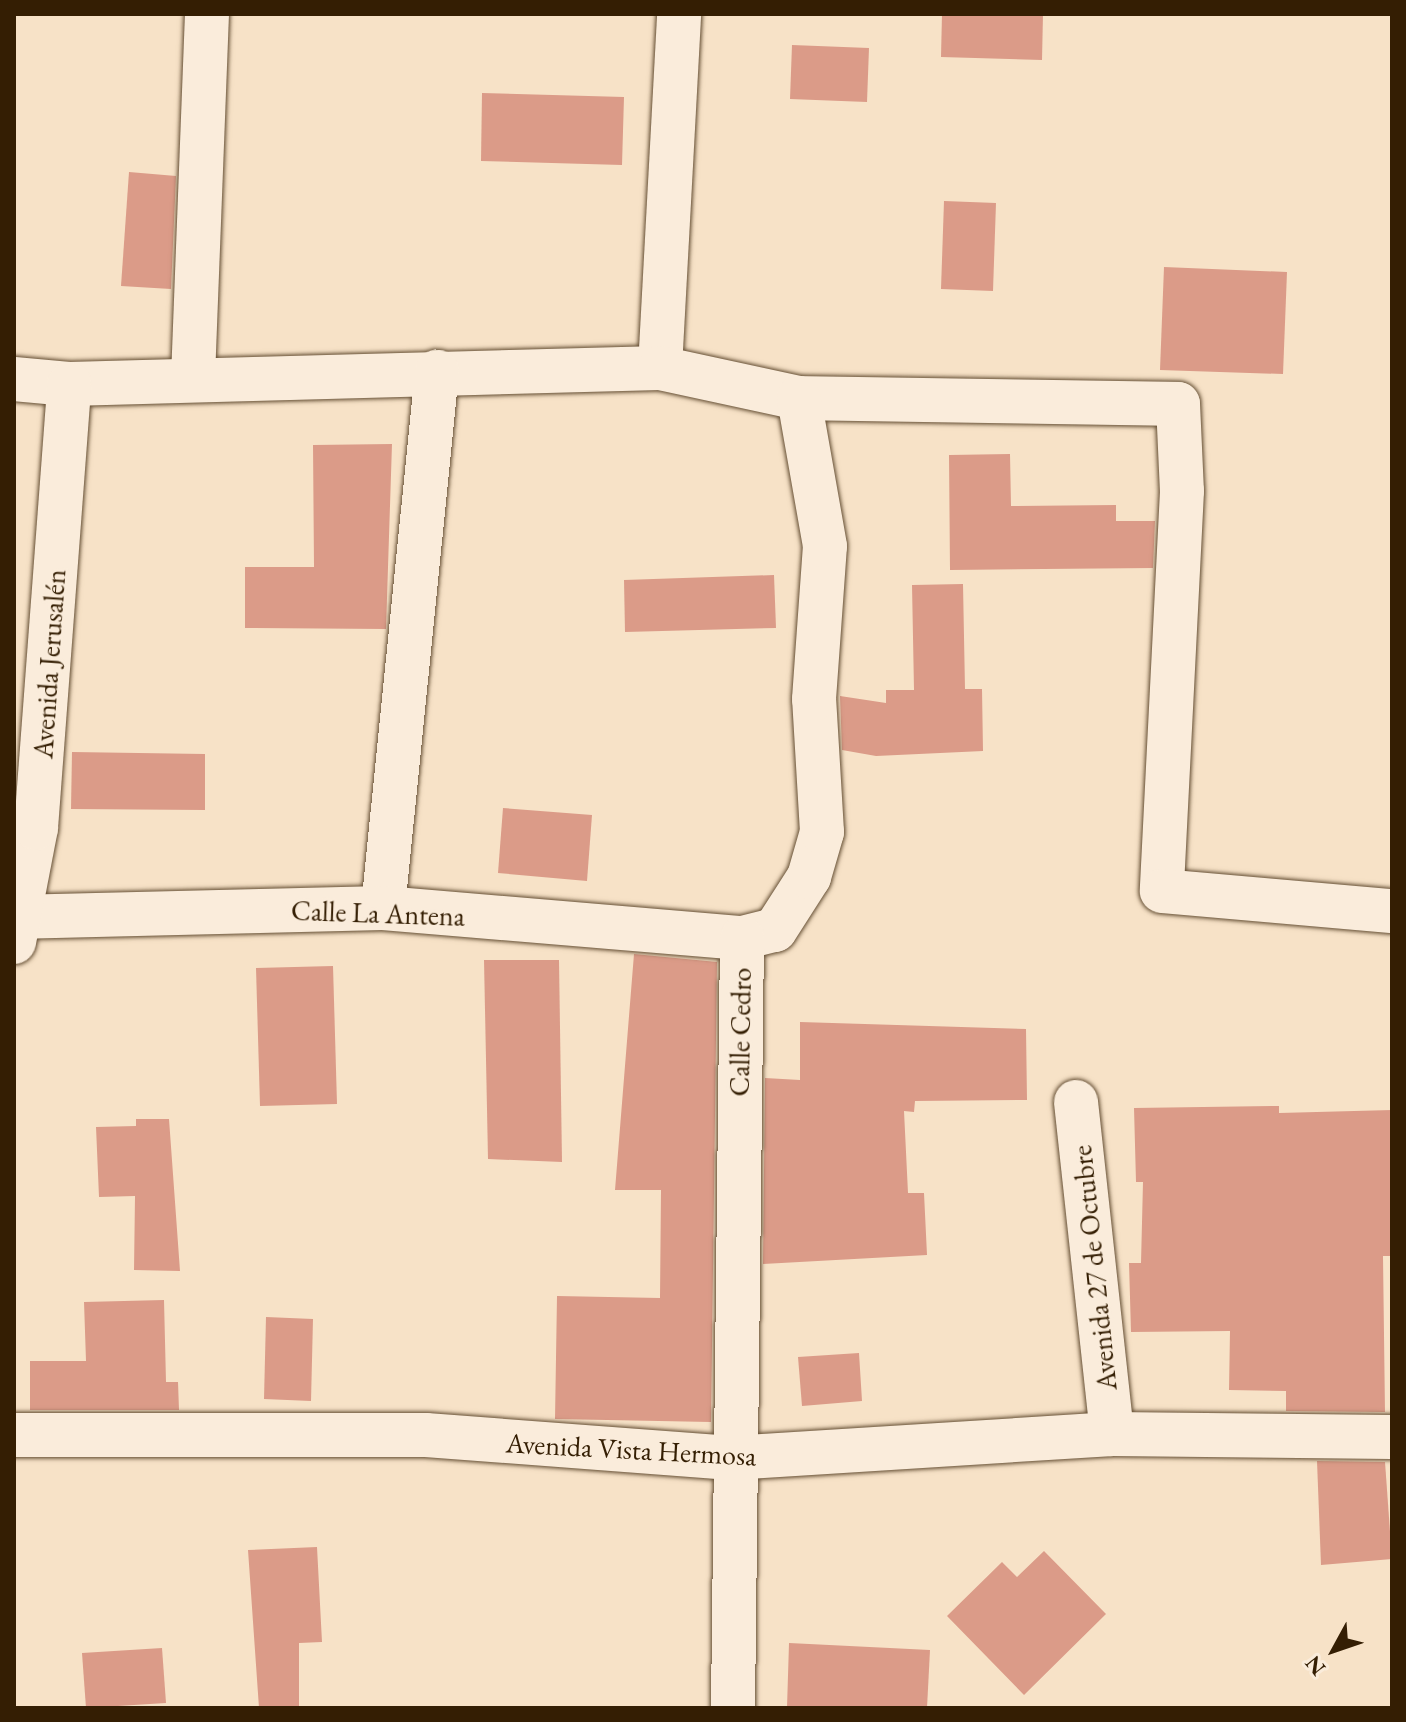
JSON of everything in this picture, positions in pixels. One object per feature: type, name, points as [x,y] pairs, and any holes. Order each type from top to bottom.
[{"type":"street","points":[[193,378],[207,14]]},
{"type":"street","points":[[660,368],[679,14]]},
{"type":"street","points":[[14,379],[69,384],[193,378],[660,368],[799,398],[1178,404],[1182,491],[1162,891],[1392,911]]},
{"type":"street","points":[[383,908],[437,372]]},
{"type":"street","name":"Avenida Jerusalén","points":[[16,925],[40,784],[69,384]]},
{"type":"street","name":"Calle Cedro","points":[[733,1708],[731,1458],[742,938],[775,930],[809,877],[822,832],[814,699],[825,546],[799,398]]},
{"type":"street","name":"Calle La Antena","points":[[16,925],[383,908],[742,938]]},
{"type":"street","name":"Avenida 27 de Octubre","points":[[1076,1102],[1112,1434]]},
{"type":"street","name":"Avenida Vista Hermosa","points":[[14,1435],[426,1435],[731,1458],[1112,1434],[1392,1437]]},
{"type":"building","points":[[942,14],[1043,14],[1042,60],[941,57]]},
{"type":"building","points":[[792,45],[869,48],[867,102],[790,99]]},
{"type":"building","points":[[482,93],[624,97],[622,165],[481,161]]},
{"type":"building","points":[[129,172],[176,176],[171,289],[121,286]]},
{"type":"building","points":[[944,201],[996,203],[993,291],[941,289]]},
{"type":"building","points":[[1164,267],[1287,272],[1283,374],[1160,370]]},
{"type":"building","points":[[392,444],[386,629],[245,628],[245,567],[314,567],[313,445]]},
{"type":"building","points":[[1010,454],[1011,506],[1116,505],[1116,521],[1155,521],[1153,568],[950,570],[949,455]]},
{"type":"building","points":[[774,575],[776,628],[625,632],[624,580]]},
{"type":"building","points":[[963,584],[965,689],[982,689],[983,751],[876,756],[842,750],[840,696],[886,703],[886,690],[914,690],[912,585]]},
{"type":"building","points":[[72,752],[205,754],[205,810],[71,809]]},
{"type":"building","points":[[503,808],[592,815],[587,881],[498,873]]},
{"type":"building","points":[[634,954],[717,962],[711,1422],[555,1419],[557,1296],[660,1298],[661,1190],[615,1190]]},
{"type":"building","points":[[484,960],[559,960],[562,1162],[488,1159]]},
{"type":"building","points":[[333,966],[337,1104],[260,1106],[256,968]]},
{"type":"building","points":[[800,1022],[1026,1029],[1027,1100],[915,1101],[914,1112],[904,1111],[908,1193],[924,1193],[927,1255],[763,1264],[765,1078],[800,1080]]},
{"type":"building","points":[[1279,1106],[1279,1113],[1392,1110],[1392,1256],[1383,1256],[1385,1412],[1286,1411],[1286,1391],[1229,1390],[1230,1331],[1131,1332],[1129,1263],[1141,1263],[1143,1182],[1136,1182],[1134,1108]]},
{"type":"building","points":[[136,1119],[169,1119],[180,1271],[134,1270],[135,1196],[99,1197],[96,1127],[136,1126]]},
{"type":"building","points":[[164,1300],[166,1382],[178,1382],[179,1410],[30,1410],[30,1361],[86,1361],[84,1302]]},
{"type":"building","points":[[266,1317],[313,1319],[311,1401],[264,1399]]},
{"type":"building","points":[[859,1353],[862,1401],[802,1406],[798,1357]]},
{"type":"building","points":[[1317,1461],[1385,1462],[1392,1559],[1321,1565]]},
{"type":"building","points":[[317,1547],[322,1642],[299,1643],[299,1708],[259,1708],[248,1550]]},
{"type":"building","points":[[1044,1551],[1106,1614],[1024,1695],[947,1616],[1002,1562],[1017,1577]]},
{"type":"building","points":[[789,1643],[930,1650],[927,1708],[787,1708]]},
{"type":"building","points":[[162,1648],[166,1703],[86,1708],[82,1653]]}]
